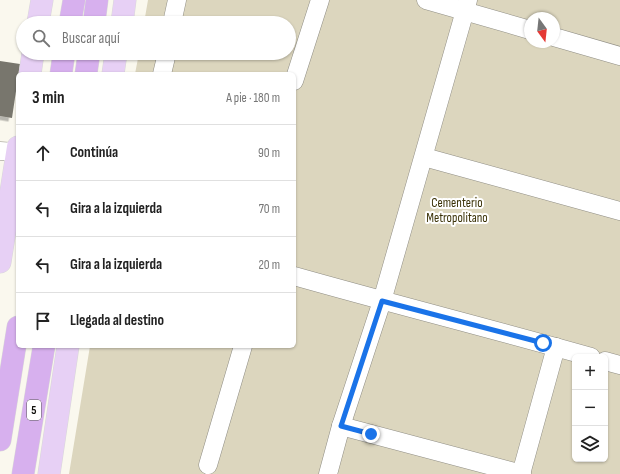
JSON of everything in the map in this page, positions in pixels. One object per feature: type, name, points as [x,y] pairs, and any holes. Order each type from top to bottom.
[{"type":"highway","points":[[71,16],[74,0]]},
{"type":"highway","points":[[95,16],[97,0]]},
{"type":"highway","points":[[61,72],[63,60]]},
{"type":"highway","points":[[86,72],[88,60]]},
{"type":"highway","points":[[0,440],[16,340]]},
{"type":"highway","name":"5","points":[[23,474],[44,348]]},
{"type":"main road","points":[[39,16],[42,0]]},
{"type":"main road","points":[[123,16],[125,0]]},
{"type":"main road","points":[[30,72],[33,60]]},
{"type":"main road","points":[[113,72],[115,60]]},
{"type":"main road","points":[[0,262],[12,150]]},
{"type":"main road","points":[[50,474],[68,348]]},
{"type":"lane","points":[[174,16],[177,0]]},
{"type":"lane","points":[[296,75],[320,0]]},
{"type":"lane","points":[[426,0],[466,6],[524,28]]},
{"type":"lane","points":[[328,474],[341,426],[382,301],[466,6]]},
{"type":"lane","points":[[560,38],[620,56]]},
{"type":"lane","points":[[162,72],[165,60]]},
{"type":"lane","points":[[424,157],[620,211]]},
{"type":"lane","points":[[296,277],[580,354]]},
{"type":"lane","points":[[341,426],[521,474],[556,347]]},
{"type":"lane","points":[[208,465],[242,348]]},
{"type":"lane","points":[[608,362],[620,365]]},
{"type":"green space","name":"Cementerio Metropolitano","points":[[148,0],[620,0],[620,474],[69,474],[90,348],[296,348],[296,72],[135,72],[138,60],[296,60],[296,16],[145,16]]},
{"type":"building","points":[[0,61],[20,64],[19,72],[16,72],[16,91],[12,118],[0,116]]},
{"type":"route","points":[[371,434],[341,426],[382,301],[543,343]]}]
